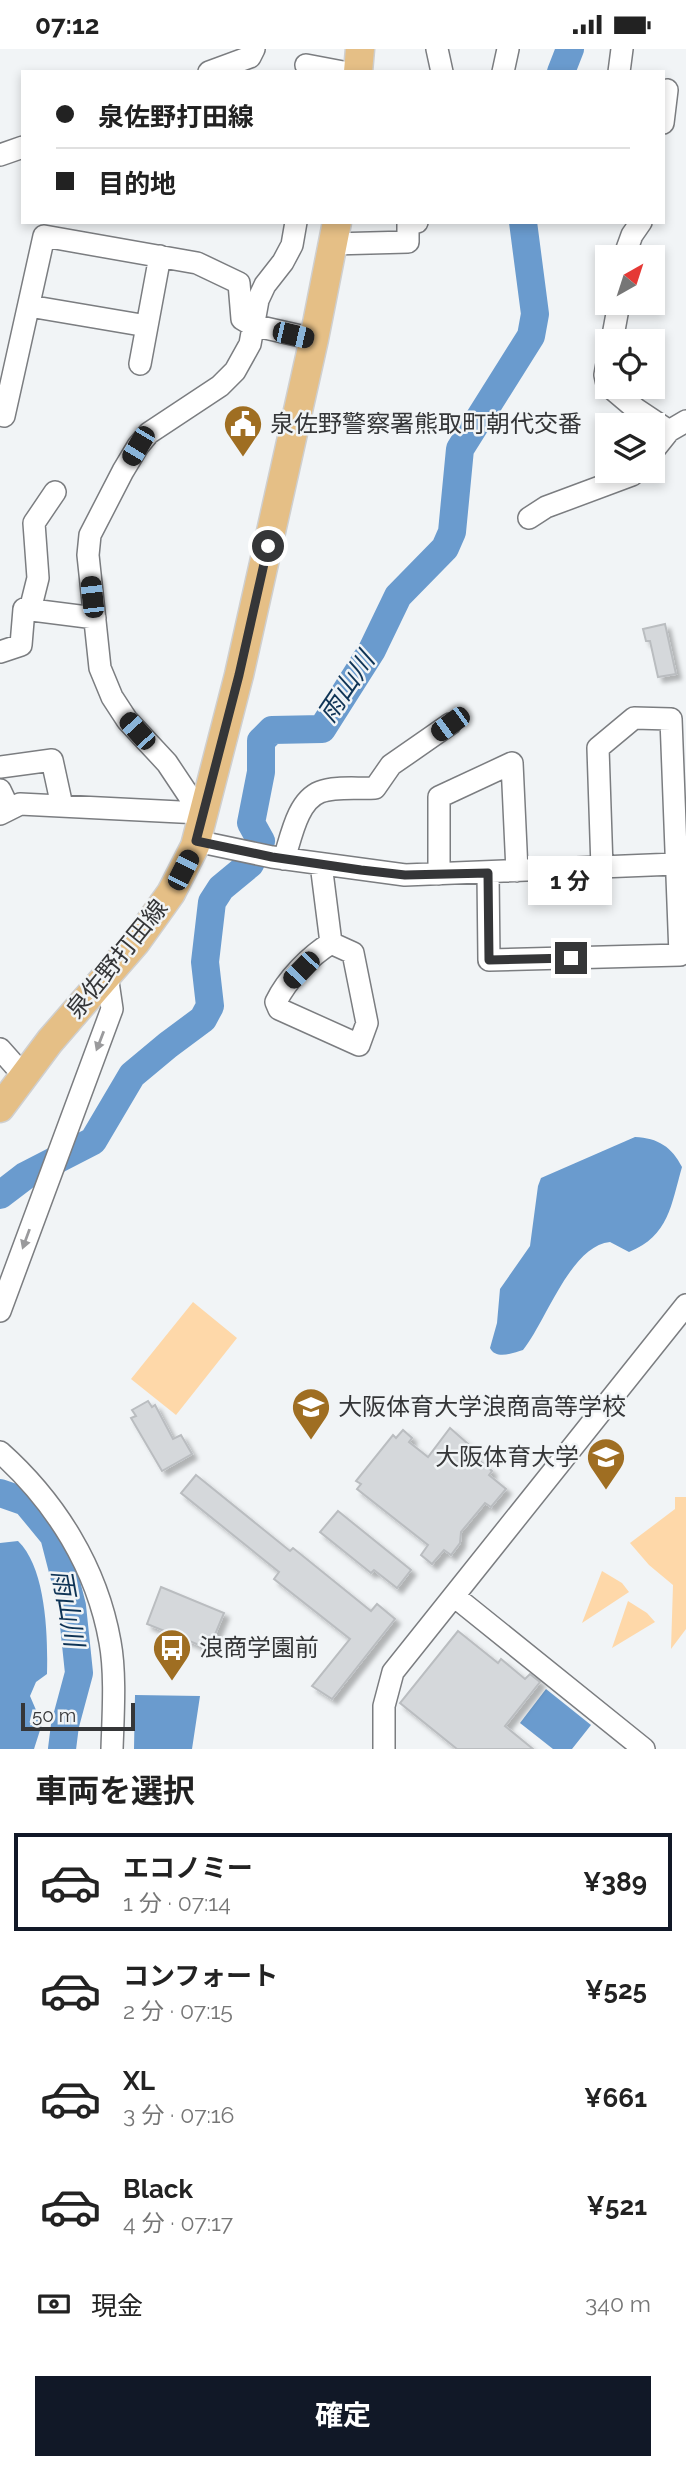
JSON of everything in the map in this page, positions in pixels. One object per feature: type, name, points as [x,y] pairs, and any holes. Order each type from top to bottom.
[{"type":"main road","points":[[358,70],[360,49]]},
{"type":"main road","name":"泉佐野打田線","points":[[0,1108],[50,1041],[136,942],[171,893],[200,823],[239,675],[335,233]]},
{"type":"street","points":[[215,70],[250,57],[254,49]]},
{"type":"street","points":[[437,49],[442,70]]},
{"type":"street","points":[[503,70],[508,49]]},
{"type":"street","points":[[619,70],[622,49]]},
{"type":"street","points":[[304,62],[335,70]]},
{"type":"street","points":[[665,116],[672,91]]},
{"type":"street","points":[[0,155],[21,147]]},
{"type":"street","points":[[296,224],[292,245],[258,300],[250,344],[235,371],[220,386],[149,433],[123,471],[90,535],[88,555],[100,668],[112,697],[127,720],[167,763],[200,823],[235,851],[405,875],[675,864]]},
{"type":"street","points":[[335,233],[408,242],[408,224]]},
{"type":"street","points":[[628,245],[640,224]]},
{"type":"street","points":[[0,414],[4,416],[44,236],[58,230],[197,263],[239,283],[242,319],[252,325],[314,339]]},
{"type":"street","points":[[140,364],[160,256]]},
{"type":"street","points":[[29,306],[147,325]]},
{"type":"street","points":[[624,399],[636,409],[678,426],[665,439]]},
{"type":"street","points":[[529,518],[546,507],[610,483]]},
{"type":"street","points":[[30,610],[38,578],[34,523],[55,492]]},
{"type":"street","points":[[0,652],[21,645],[24,609],[94,618]]},
{"type":"street","points":[[488,873],[489,960],[680,955],[671,719],[634,718],[598,748],[601,868]]},
{"type":"street","points":[[278,858],[299,813],[317,793],[375,788],[391,765],[450,724]]},
{"type":"street","points":[[0,767],[52,759],[62,806]]},
{"type":"street","points":[[439,874],[439,797],[512,763],[517,871]]},
{"type":"street","points":[[3,804],[62,806],[200,823]]},
{"type":"street","points":[[321,864],[331,943]]},
{"type":"street","points":[[331,943],[353,953],[367,1023],[359,1045],[279,1009],[276,1002],[282,990],[320,950],[331,943]]},
{"type":"street","points":[[0,1311],[112,1009],[107,975]]},
{"type":"street","points":[[0,1049],[24,1076]]},
{"type":"street","points":[[384,1749],[384,1706],[393,1672],[686,1305]]},
{"type":"street","points":[[0,1453],[36,1488],[57,1514],[90,1573],[111,1644],[112,1749]]},
{"type":"street","points":[[454,1596],[644,1749]]},
{"type":"shaded area","points":[[193,1302],[237,1338],[176,1415],[131,1379]]},
{"type":"shaded area","points":[[675,1497],[686,1497],[686,1629],[671,1649],[673,1585],[649,1565],[630,1543],[675,1509]]},
{"type":"shaded area","points":[[602,1571],[622,1583],[629,1592],[582,1623]]},
{"type":"shaded area","points":[[628,1601],[647,1613],[655,1622],[612,1648]]},
{"type":"water","points":[[635,1137],[651,1139],[663,1145],[674,1154],[682,1167],[671,1206],[660,1228],[653,1237],[629,1252],[610,1242],[596,1247],[571,1271],[523,1350],[505,1355],[496,1354],[490,1348],[497,1323],[500,1289],[530,1246],[541,1178]]},
{"type":"water","points":[[18,1541],[27,1553],[40,1585],[46,1622],[47,1674],[36,1682],[30,1696],[42,1724],[34,1749],[0,1749],[0,1543]]},
{"type":"water","points":[[546,1689],[591,1725],[572,1749],[553,1749],[520,1723]]},
{"type":"water","points":[[135,1695],[200,1696],[192,1749],[134,1749]]},
{"type":"building","points":[[665,624],[676,674],[658,677],[650,641],[646,641],[643,629]]},
{"type":"building","points":[[148,1401],[152,1407],[155,1405],[173,1439],[181,1435],[192,1454],[162,1471],[131,1418],[136,1416],[132,1410]]},
{"type":"building","points":[[450,1428],[476,1451],[473,1455],[492,1471],[489,1475],[506,1489],[491,1507],[485,1503],[461,1532],[460,1543],[451,1555],[444,1550],[432,1564],[421,1555],[428,1545],[357,1489],[361,1484],[356,1481],[393,1435],[396,1438],[403,1430],[412,1438],[409,1442],[428,1457]]},
{"type":"building","points":[[196,1475],[290,1551],[293,1548],[371,1611],[377,1604],[395,1619],[332,1699],[312,1686],[350,1639],[274,1579],[279,1572],[181,1493]]},
{"type":"building","points":[[338,1511],[411,1570],[397,1588],[374,1570],[371,1573],[320,1532]]},
{"type":"building","points":[[161,1587],[224,1613],[209,1649],[147,1624]]},
{"type":"building","points":[[458,1631],[498,1663],[501,1659],[525,1679],[530,1674],[540,1682],[505,1726],[533,1749],[457,1749],[400,1703]]},
{"type":"waterway","name":"雨山川","points":[[562,70],[570,49]]},
{"type":"waterway","name":"雨山川","points":[[0,1195],[25,1176],[93,1141],[132,1075],[203,1019],[210,1006],[205,962],[212,902],[221,888],[250,864],[261,841],[251,823],[261,772],[261,741],[272,730],[322,729],[372,650],[398,596],[445,548],[452,532],[460,449],[531,336],[535,314],[523,224]]},
{"type":"waterway","name":"雨山川","points":[[0,1493],[26,1502],[54,1536],[72,1606],[79,1673],[65,1725],[62,1749]]},
{"type":"place","name":"泉佐野警察署熊取町朝代交番","points":[[243,458]]},
{"type":"place","name":"大阪体育大学浪商高等学校","points":[[311,1441]]},
{"type":"place","name":"大阪体育大学","points":[[606,1491]]},
{"type":"place","name":"浪商学園前","points":[[172,1682]]},
{"type":"route","points":[[268,546],[239,675],[196,841],[235,851],[405,875],[488,873],[489,960],[571,958]]}]
